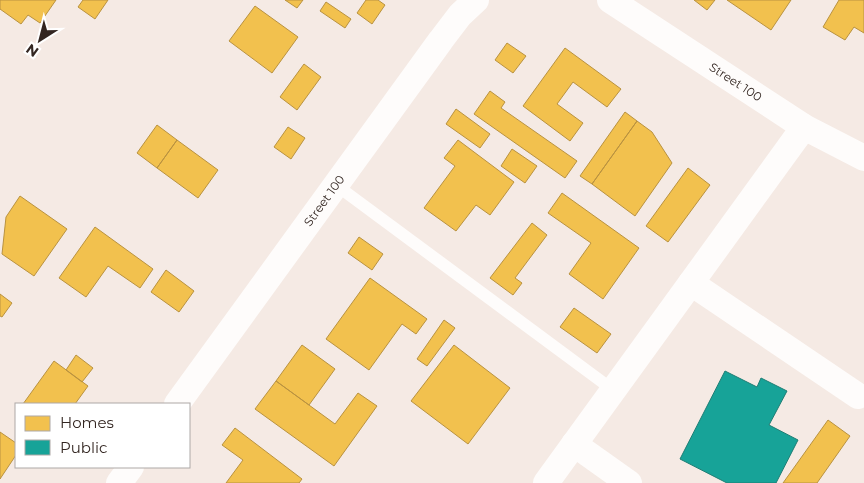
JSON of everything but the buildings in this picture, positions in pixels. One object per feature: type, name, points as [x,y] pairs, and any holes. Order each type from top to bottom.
[{"type":"street","name":"Street 100","points":[[177,403],[460,14],[476,0]]},
{"type":"street","name":"Street 100","points":[[610,0],[804,127],[864,158]]},
{"type":"street","points":[[546,483],[804,127]]},
{"type":"street","points":[[691,283],[858,396]]},
{"type":"street","points":[[574,444],[629,483]]},
{"type":"street","points":[[120,483],[130,468]]},
{"type":"lane","points":[[336,185],[613,390]]}]
